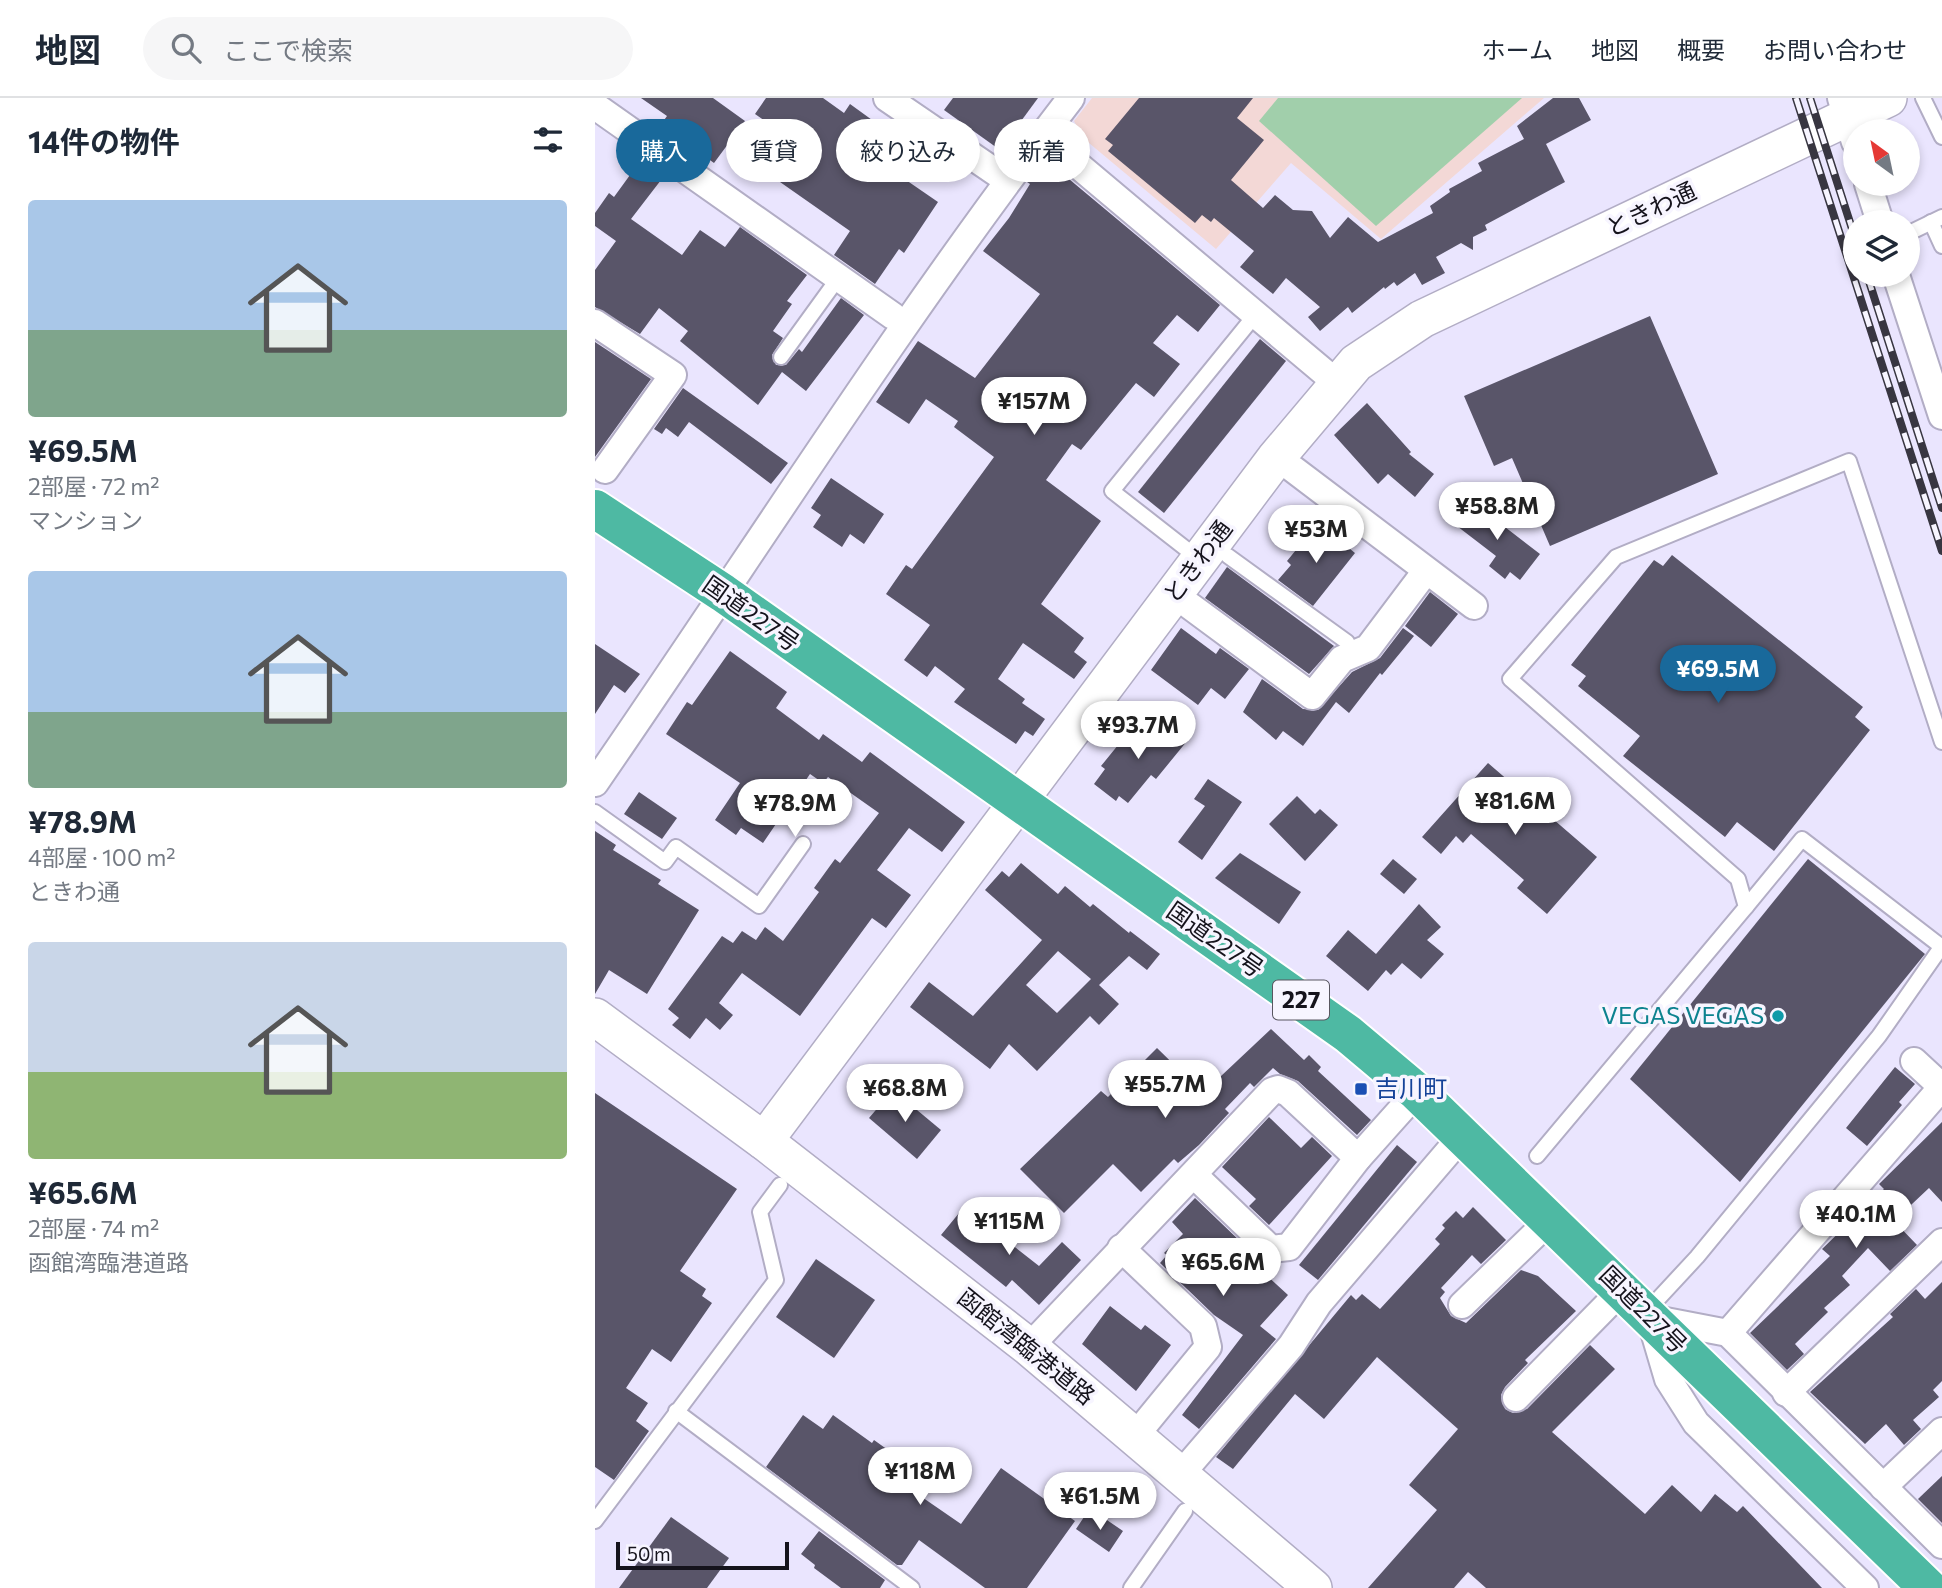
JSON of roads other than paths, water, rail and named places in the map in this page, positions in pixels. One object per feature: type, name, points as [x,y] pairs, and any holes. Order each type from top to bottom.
[{"type":"highway","name":"国道227号","points":[[595,509],[723,593],[1348,1034],[1417,1092],[1928,1588]]},
{"type":"street","points":[[887,98],[994,171]]},
{"type":"street","points":[[1055,119],[1071,98]]},
{"type":"street","name":"ときわ通","points":[[1848,119],[1888,98]]},
{"type":"street","points":[[595,106],[893,316]]},
{"type":"street","name":"ときわ通","points":[[764,1141],[1018,801],[1214,558],[1337,383],[1378,345],[1422,319],[1843,121]]},
{"type":"street","points":[[1090,175],[1337,383]]},
{"type":"street","points":[[595,783],[1006,182]]},
{"type":"street","points":[[1900,287],[1942,416]]},
{"type":"street","points":[[595,323],[673,375],[605,470]]},
{"type":"street","points":[[1293,470],[1474,606]]},
{"type":"street","points":[[1190,606],[1312,696],[1342,659],[1368,648],[1426,570]]},
{"type":"street","name":"函館湾臨港道路","points":[[595,1017],[764,1141],[1029,1347],[1313,1588]]},
{"type":"street","points":[[1728,1333],[1942,1087],[1914,1061]]},
{"type":"street","points":[[1029,1347],[1121,1248],[1278,1089],[1288,1093],[1358,1158]]},
{"type":"street","points":[[1194,1175],[1276,1250],[1289,1247],[1358,1158],[1417,1092]]},
{"type":"street","points":[[1181,1474],[1291,1346],[1319,1303],[1462,1136]]},
{"type":"street","points":[[1462,1305],[1550,1220]]},
{"type":"street","points":[[1786,1393],[1942,1242]]},
{"type":"street","points":[[1121,1248],[1203,1326],[1209,1340],[1208,1346],[1135,1436]]},
{"type":"street","points":[[1639,1307],[1728,1333],[1942,1545]]},
{"type":"street","points":[[1516,1398],[1639,1307]]},
{"type":"street","points":[[1639,1307],[1668,1379],[1696,1423],[1865,1588]]},
{"type":"street","points":[[1883,1487],[1942,1432]]},
{"type":"lane","points":[[1923,98],[1942,137]]},
{"type":"lane","points":[[1920,228],[1936,220],[1942,246]]},
{"type":"lane","points":[[781,357],[839,277]]},
{"type":"lane","points":[[1256,314],[1112,491],[1347,642],[1354,654]]},
{"type":"lane","points":[[1746,908],[1738,879],[1510,679],[1616,557],[1849,461],[1942,742]]},
{"type":"lane","points":[[595,812],[665,862],[676,847],[759,906],[803,844]]},
{"type":"lane","points":[[1537,1156],[1803,839],[1942,946],[1879,1037],[1697,1257],[1639,1307]]},
{"type":"lane","points":[[595,1521],[776,1280],[760,1212],[780,1185]]},
{"type":"lane","points":[[676,1411],[912,1588]]},
{"type":"lane","points":[[1131,1588],[1185,1511]]},
{"type":"railway","points":[[1796,98],[1942,551]]},
{"type":"railway","points":[[1810,98],[1846,210]]},
{"type":"railway","points":[[1871,287],[1942,508]]},
{"type":"place","name":"VEGAS VEGAS","points":[[1778,1016]]},
{"type":"place","name":"吉川町","points":[[1361,1089]]}]
